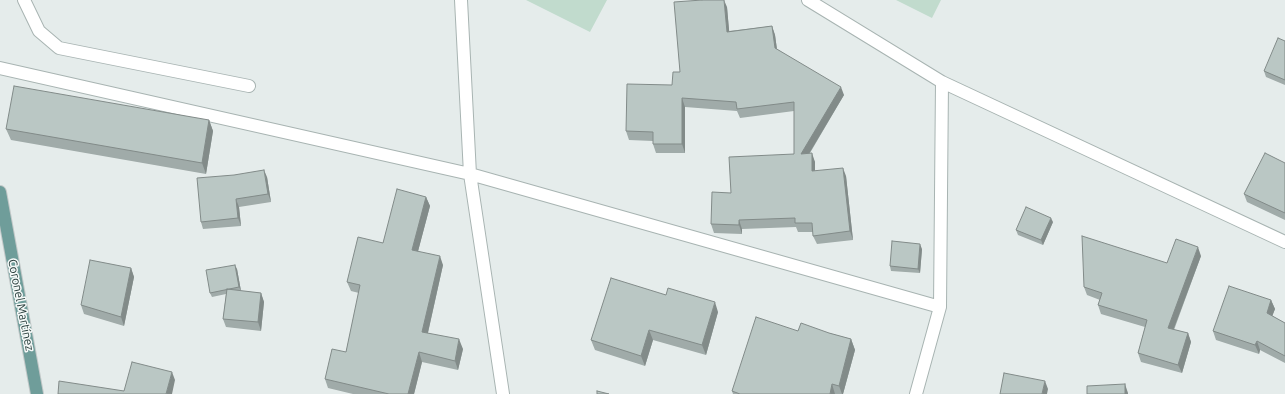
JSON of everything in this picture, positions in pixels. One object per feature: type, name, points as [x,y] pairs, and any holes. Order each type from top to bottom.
[{"type":"main road","name":"Coronel Martínez","points":[[0,192],[38,394]]},
{"type":"street","points":[[24,0],[39,32],[59,48],[249,86]]},
{"type":"street","points":[[461,0],[470,174],[503,394]]},
{"type":"street","points":[[808,0],[942,82],[1285,242]]},
{"type":"street","points":[[0,68],[470,174],[940,307]]},
{"type":"street","points":[[916,394],[940,307],[942,82]]},
{"type":"green space","points":[[526,0],[607,0],[590,32]]},
{"type":"green space","points":[[896,0],[941,0],[932,18]]},
{"type":"building","points":[[724,0],[727,32],[772,26],[775,48],[841,87],[801,154],[812,153],[812,171],[843,168],[850,231],[813,236],[812,223],[795,223],[795,218],[739,220],[739,225],[711,224],[712,192],[731,193],[729,157],[794,154],[794,102],[737,109],[736,102],[682,98],[682,144],[653,144],[653,132],[626,131],[627,84],[672,85],[673,72],[680,72],[674,2]]},
{"type":"building","points":[[1278,38],[1285,41],[1285,80],[1264,71]]},
{"type":"building","points":[[14,86],[209,120],[202,163],[6,129]]},
{"type":"building","points":[[1265,153],[1285,163],[1285,213],[1244,194]]},
{"type":"building","points":[[264,170],[268,194],[236,199],[238,218],[201,222],[197,178],[234,175]]},
{"type":"building","points":[[397,189],[426,197],[412,250],[440,256],[422,332],[459,339],[455,361],[419,352],[408,394],[389,394],[325,379],[332,349],[346,352],[360,285],[347,282],[358,237],[383,243]]},
{"type":"building","points":[[1026,207],[1051,218],[1041,240],[1016,230]]},
{"type":"building","points":[[1082,236],[1167,263],[1176,239],[1198,247],[1168,328],[1188,333],[1178,365],[1138,353],[1147,320],[1098,305],[1102,293],[1084,287]]},
{"type":"building","points":[[892,241],[920,244],[918,269],[890,266]]},
{"type":"building","points":[[90,260],[131,268],[121,317],[81,305]]},
{"type":"building","points":[[235,265],[239,287],[210,293],[206,270]]},
{"type":"building","points":[[611,278],[666,295],[668,288],[715,302],[702,345],[649,330],[641,356],[591,340]]},
{"type":"building","points":[[1229,286],[1271,300],[1267,313],[1285,323],[1285,356],[1257,341],[1255,345],[1213,331]]},
{"type":"building","points":[[227,289],[261,293],[258,322],[223,319]]},
{"type":"building","points":[[756,317],[798,331],[801,323],[851,339],[839,386],[832,384],[830,394],[740,394],[732,391]]},
{"type":"building","points":[[132,362],[172,372],[166,394],[58,394],[59,381],[124,391]]},
{"type":"building","points":[[1004,373],[1045,381],[1042,394],[1000,394]]},
{"type":"building","points":[[1125,384],[1125,394],[1087,394],[1087,386]]},
{"type":"building","points":[[597,391],[609,394],[597,394]]}]
